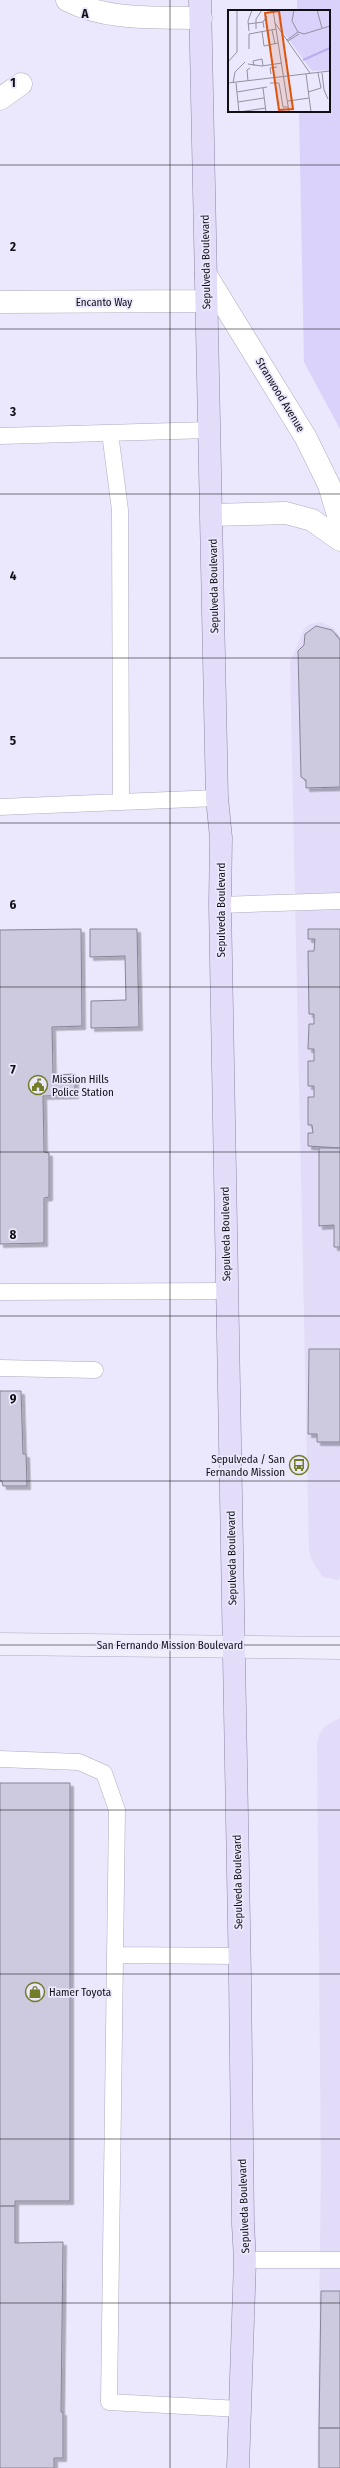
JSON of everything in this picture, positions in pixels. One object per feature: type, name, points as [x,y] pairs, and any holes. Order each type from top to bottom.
[{"type":"main road","name":"Sepulveda Boulevard","points":[[201,9],[218,798],[221,838],[220,905],[240,1956],[243,2224],[245,2260],[238,2468]]},
{"type":"main road","name":"San Fernando Mission Boulevard","points":[[0,1644],[340,1648]]},
{"type":"street","points":[[67,0],[80,7],[132,16],[201,9]]},
{"type":"street","points":[[0,99],[20,84]]},
{"type":"street","name":"Stranwood Avenue","points":[[206,275],[306,438],[329,485],[340,522]]},
{"type":"street","name":"Encanto Way","points":[[0,302],[207,301]]},
{"type":"street","points":[[213,515],[286,513],[312,520],[340,540]]},
{"type":"lane","points":[[0,436],[210,430]]},
{"type":"lane","points":[[110,433],[121,530],[121,802]]},
{"type":"lane","points":[[0,807],[218,798]]},
{"type":"lane","points":[[220,905],[340,901]]},
{"type":"lane","points":[[0,1292],[227,1291]]},
{"type":"lane","points":[[0,1368],[95,1370]]},
{"type":"lane","points":[[0,1760],[79,1762],[104,1773],[117,1810],[109,2402],[240,2409]]},
{"type":"lane","points":[[115,1955],[240,1956]]},
{"type":"lane","points":[[245,2260],[340,2260]]},
{"type":"shaded area","points":[[297,0],[340,0],[340,429],[304,362],[299,112],[330,112],[330,10],[297,10]]},
{"type":"shaded area","points":[[321,622],[334,628],[340,637],[340,1577],[338,1580],[323,1577],[312,1561],[309,1550],[290,663],[304,629],[310,624]]},
{"type":"shaded area","points":[[340,1718],[340,2468],[317,2468],[321,2175],[317,1743],[319,1735],[325,1726]]},
{"type":"building","points":[[316,626],[332,630],[340,640],[340,787],[306,788],[306,780],[301,777],[298,651],[304,645],[305,634]]},
{"type":"building","name":"Mission Hills Police Station","points":[[81,929],[82,1026],[52,1027],[53,1075],[75,1074],[75,1095],[43,1096],[44,1152],[49,1153],[49,1197],[44,1198],[44,1243],[0,1244],[0,930]]},
{"type":"building","points":[[90,929],[137,929],[139,1027],[91,1028],[91,1001],[126,1000],[125,956],[90,957]]},
{"type":"building","points":[[308,929],[340,929],[340,1148],[308,1146],[308,1133],[313,1133],[312,1125],[308,1125],[308,1097],[314,1097],[314,1086],[308,1086],[308,1061],[314,1061],[314,1049],[308,1049],[309,1024],[314,1024],[314,1014],[309,1014],[308,951],[314,951],[315,939],[308,939]]},
{"type":"building","points":[[319,1148],[340,1148],[340,1247],[334,1247],[334,1225],[319,1226]]},
{"type":"building","points":[[309,1349],[340,1349],[340,1442],[317,1442],[317,1434],[308,1434]]},
{"type":"building","points":[[0,1391],[21,1391],[23,1454],[26,1454],[27,1486],[3,1486],[2,1481],[0,1481]]},
{"type":"building","name":"Hamer Toyota","points":[[0,1783],[70,1783],[70,2201],[15,2201],[15,2206],[0,2206]]},
{"type":"building","points":[[0,2206],[15,2206],[15,2243],[63,2242],[61,2412],[63,2412],[63,2458],[54,2458],[54,2468],[0,2468]]},
{"type":"building","points":[[321,2291],[340,2291],[340,2428],[319,2428]]},
{"type":"building","points":[[319,2428],[340,2428],[340,2468],[319,2468]]},
{"type":"place","name":"Mission Hills Police Station","points":[[38,1085]]},
{"type":"place","name":"Sepulveda / San Fernando Mission","points":[[299,1465]]},
{"type":"place","name":"Hamer Toyota","points":[[35,1992]]}]
